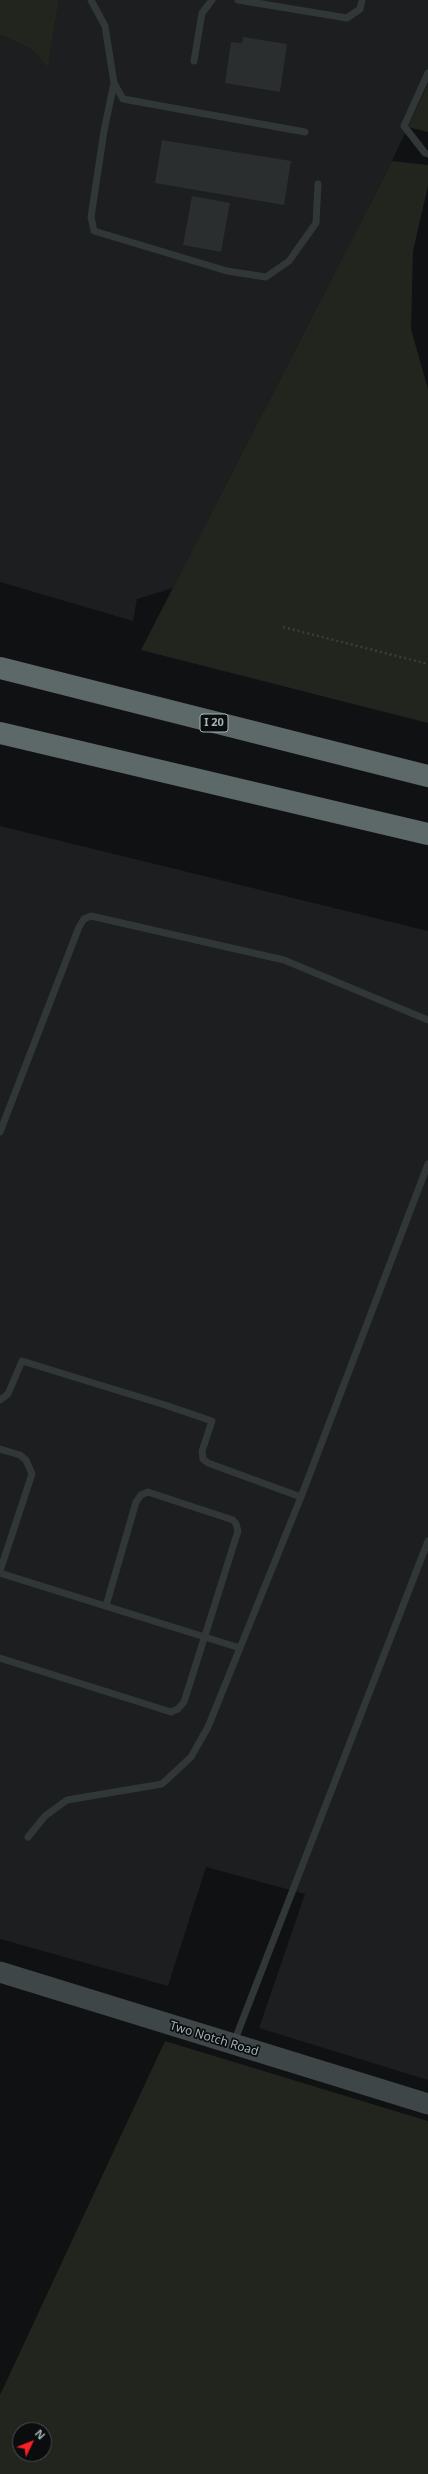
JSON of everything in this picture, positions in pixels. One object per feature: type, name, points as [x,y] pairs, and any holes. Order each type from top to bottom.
[{"type":"highway","name":"I 20","points":[[0,668],[428,776]]},
{"type":"highway","points":[[0,733],[428,834]]},
{"type":"street","name":"Two Notch Road","points":[[0,1972],[232,2046],[428,2104]]},
{"type":"lane","points":[[91,0],[105,26],[114,83],[123,99],[305,132]]},
{"type":"lane","points":[[194,61],[202,13],[212,0]]},
{"type":"lane","points":[[238,0],[348,18],[360,9],[362,0]]},
{"type":"lane","points":[[428,73],[404,126],[424,153],[428,154]]},
{"type":"lane","points":[[114,83],[104,131],[90,217],[94,231],[227,271],[266,277],[289,261],[316,223],[318,184]]},
{"type":"lane","points":[[0,1132],[84,919],[91,916],[284,960],[426,1020]]},
{"type":"lane","points":[[28,1837],[46,1816],[67,1800],[162,1784],[191,1757],[208,1727],[301,1497],[428,1164]]},
{"type":"lane","points":[[0,1400],[8,1394],[22,1361],[165,1405],[212,1421],[202,1451],[203,1459],[208,1464],[301,1497]]},
{"type":"lane","points":[[0,1449],[20,1455],[26,1460],[32,1474],[0,1572],[240,1648]]},
{"type":"lane","points":[[0,1658],[171,1712],[184,1702],[238,1531],[236,1524],[233,1520],[148,1492],[141,1495],[136,1502],[106,1606]]},
{"type":"lane","points":[[232,2046],[428,1541]]},
{"type":"path","points":[[283,627],[428,664]]},
{"type":"shaded area","points":[[0,0],[59,0],[48,67],[31,49],[0,35]]},
{"type":"shaded area","points":[[59,0],[428,0],[428,84],[392,161],[173,588],[137,599],[133,621],[0,582],[0,35],[31,49],[48,66]]},
{"type":"shaded area","points":[[428,84],[428,132],[408,127]]},
{"type":"shaded area","points":[[392,161],[428,165],[428,186],[413,251],[411,329],[428,389],[428,723],[141,650]]},
{"type":"shaded area","points":[[0,826],[428,931],[428,2080],[259,2028],[305,1894],[206,1867],[168,1986],[0,1939]]},
{"type":"shaded area","points":[[165,2041],[428,2121],[428,2474],[0,2474],[0,2395]]},
{"type":"building","points":[[243,37],[287,44],[280,92],[225,83],[231,42],[242,43]]},
{"type":"building","points":[[162,140],[291,161],[284,205],[155,183]]},
{"type":"building","points":[[192,196],[230,203],[221,252],[183,245]]}]
